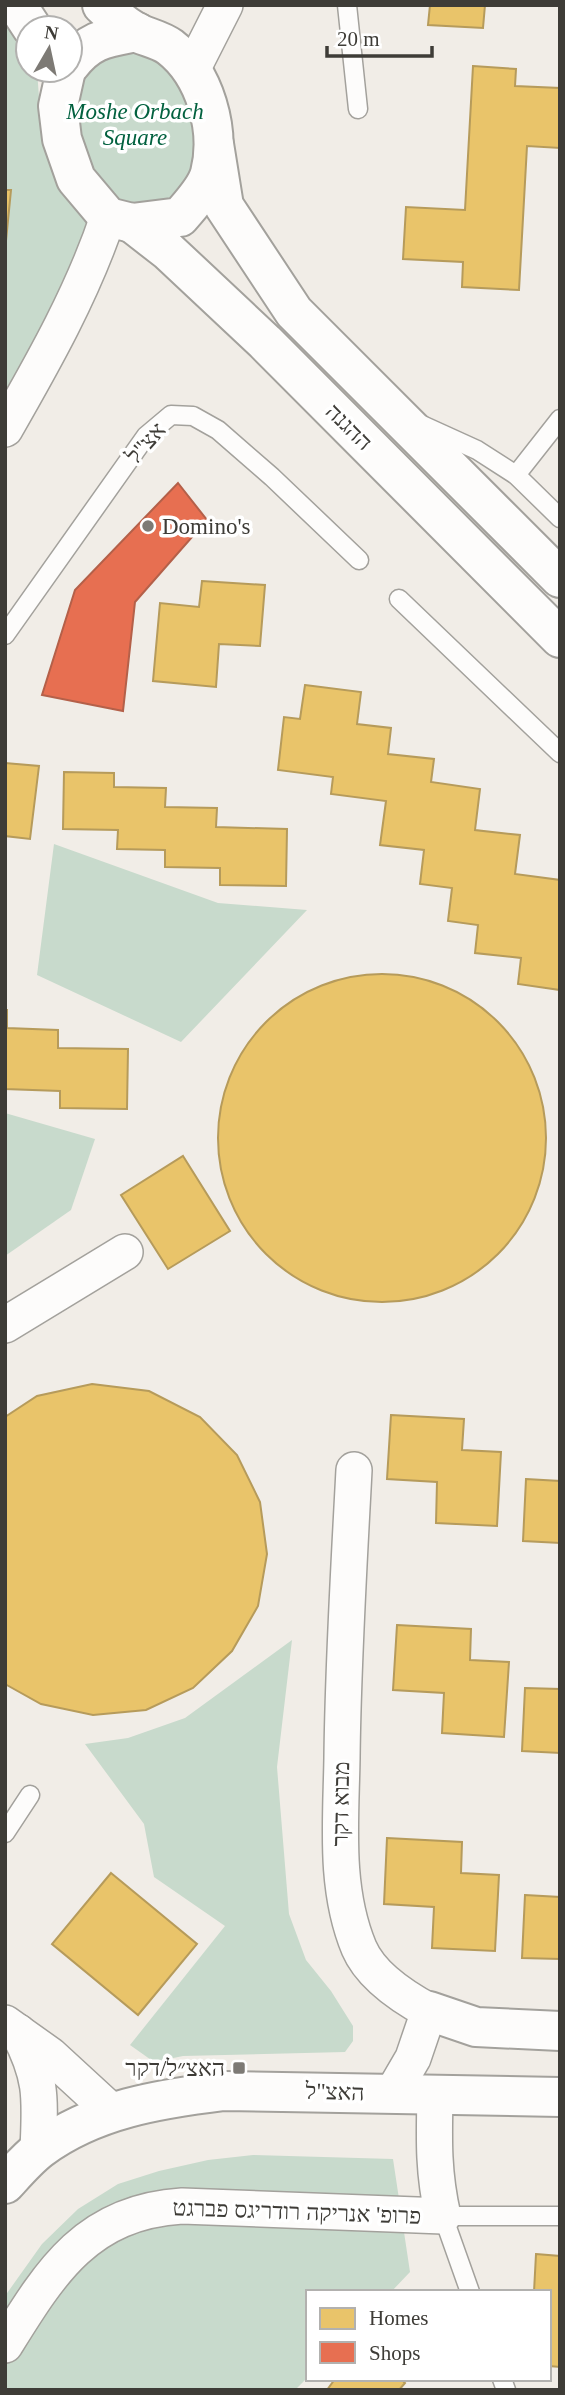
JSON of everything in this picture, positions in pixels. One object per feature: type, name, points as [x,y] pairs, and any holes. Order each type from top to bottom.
[{"type":"street","points":[[61,84],[58,106],[62,139],[76,179],[120,220],[180,217],[209,176],[214,144],[207,103],[192,70],[168,46],[137,32],[102,5]]},
{"type":"street","points":[[192,70],[225,5]]},
{"type":"street","points":[[84,49],[102,38],[137,32]]},
{"type":"street","name":"ההגנה","points":[[214,144],[224,206],[294,312],[560,578]]},
{"type":"street","points":[[5,429],[96,255],[120,220]]},
{"type":"street","name":"ההגנה","points":[[120,220],[168,251],[265,342],[560,638]]},
{"type":"street","points":[[5,1325],[125,1252]]},
{"type":"street","name":"מבוא דקר","points":[[354,1470],[342,1699],[340,1856],[345,1908],[360,1950],[378,1975],[411,2002],[429,2011]]},
{"type":"street","points":[[392,2094],[413,2058],[429,2011],[476,2026],[560,2031]]},
{"type":"street","points":[[12,2028],[67,2069],[111,2112]]},
{"type":"street","points":[[12,2028],[30,2056],[37,2075],[40,2096],[37,2150]]},
{"type":"street","name":"האצ\"ל","points":[[5,2184],[37,2150],[84,2123],[111,2112],[177,2097],[224,2091],[560,2097]]},
{"type":"street","name":"פרופ' אנריקה רודריגס פברגט","points":[[5,2345],[42,2288],[71,2254],[104,2228],[137,2213],[182,2206],[443,2216],[435,2182],[435,2095]]},
{"type":"lane","points":[[347,5],[358,109]]},
{"type":"lane","points":[[394,412],[477,450],[516,475],[560,518]]},
{"type":"lane","name":"אצ\"ל","points":[[8,626],[146,436],[171,415],[193,416],[218,430],[359,560]]},
{"type":"lane","points":[[516,475],[560,419]]},
{"type":"lane","points":[[399,599],[560,753]]},
{"type":"lane","points":[[5,1833],[30,1795]]},
{"type":"lane","points":[[469,2290],[443,2216],[560,2216]]},
{"type":"green space","points":[[5,18],[14,31],[14,84],[38,84],[40,111],[93,226],[5,407],[5,251],[11,191],[5,190]]},
{"type":"green space","name":"Moshe Orbach Square","points":[[168,46],[214,144],[154,221],[76,179],[67,84],[84,84],[84,50]]},
{"type":"green space","points":[[54,844],[218,903],[307,910],[181,1042],[37,975]]},
{"type":"green space","points":[[5,1113],[95,1139],[71,1210],[5,1256]]},
{"type":"green space","points":[[292,1640],[277,1767],[289,1914],[306,1960],[331,1991],[353,2026],[353,2041],[345,2052],[183,2056],[154,2062],[130,2045],[225,1926],[154,1877],[144,1824],[85,1744],[128,1738],[185,1718]]},
{"type":"green space","points":[[253,2155],[393,2159],[410,2272],[393,2290],[306,2290],[306,2379],[295,2390],[5,2390],[5,2296],[42,2244],[78,2209],[118,2184],[208,2160]]},
{"type":"building: Homes","points":[[430,5],[485,5],[483,28],[428,25]]},
{"type":"building: Homes","points":[[473,66],[516,69],[515,86],[560,88],[560,148],[527,146],[519,290],[462,287],[463,262],[403,259],[406,207],[465,210]]},
{"type":"building: Homes","points":[[5,190],[11,190],[5,251]]},
{"type":"building: Homes","points":[[202,581],[265,585],[260,646],[219,644],[216,687],[153,681],[160,603],[199,607]]},
{"type":"building: Homes","points":[[305,685],[361,692],[357,724],[391,728],[388,754],[434,759],[431,782],[480,789],[475,830],[520,835],[515,874],[560,880],[560,990],[518,984],[521,958],[475,953],[478,925],[448,921],[452,888],[420,884],[424,850],[380,845],[386,801],[331,794],[333,777],[278,770],[284,717],[300,719]]},
{"type":"building: Homes","points":[[5,763],[39,766],[30,839],[5,836]]},
{"type":"building: Homes","points":[[64,772],[114,773],[114,787],[166,788],[165,807],[217,808],[216,827],[287,829],[286,886],[220,885],[220,868],[165,867],[165,850],[117,849],[118,830],[63,829]]},
{"type":"building: Homes","points":[[366,974],[398,974],[430,981],[460,993],[486,1011],[509,1034],[534,1075],[543,1106],[546,1138],[543,1170],[527,1216],[509,1242],[486,1265],[460,1283],[430,1295],[398,1302],[366,1302],[334,1295],[304,1283],[278,1265],[255,1242],[237,1216],[225,1186],[218,1154],[218,1122],[225,1090],[237,1060],[255,1034],[278,1011],[304,993],[334,981]]},
{"type":"building: Homes","points":[[5,1010],[7,1028],[58,1030],[58,1048],[128,1049],[127,1109],[60,1108],[60,1091],[5,1089]]},
{"type":"building: Homes","points":[[183,1156],[230,1231],[168,1269],[121,1195]]},
{"type":"building: Homes","points":[[92,1384],[149,1391],[200,1417],[237,1455],[260,1502],[267,1554],[258,1606],[232,1651],[193,1688],[146,1710],[93,1715],[41,1704],[5,1684],[5,1417],[37,1396]]},
{"type":"building: Homes","points":[[391,1415],[464,1419],[462,1450],[501,1452],[497,1526],[436,1523],[437,1482],[387,1479]]},
{"type":"building: Homes","points":[[526,1479],[560,1481],[560,1543],[523,1541]]},
{"type":"building: Homes","points":[[397,1625],[471,1629],[470,1660],[509,1662],[504,1737],[442,1733],[444,1693],[393,1690]]},
{"type":"building: Homes","points":[[525,1688],[560,1689],[560,1753],[522,1751]]},
{"type":"building: Homes","points":[[387,1838],[462,1842],[461,1873],[499,1875],[495,1951],[432,1948],[434,1907],[384,1904]]},
{"type":"building: Homes","points":[[111,1873],[197,1944],[138,2015],[52,1944]]},
{"type":"building: Homes","points":[[525,1895],[560,1897],[560,1959],[522,1958]]},
{"type":"building: Homes","points":[[536,2254],[560,2256],[560,2367],[551,2366],[551,2290],[534,2290]]},
{"type":"building: Homes","points":[[334,2381],[405,2383],[399,2390],[327,2390]]},
{"type":"building: Shops","points":[[178,483],[207,520],[135,602],[123,711],[42,695],[75,590]]},
{"type":"place","name":"Domino's","points":[[148,526]]},
{"type":"place","name":"האצ״ל/דקר","points":[[239,2068]]}]
